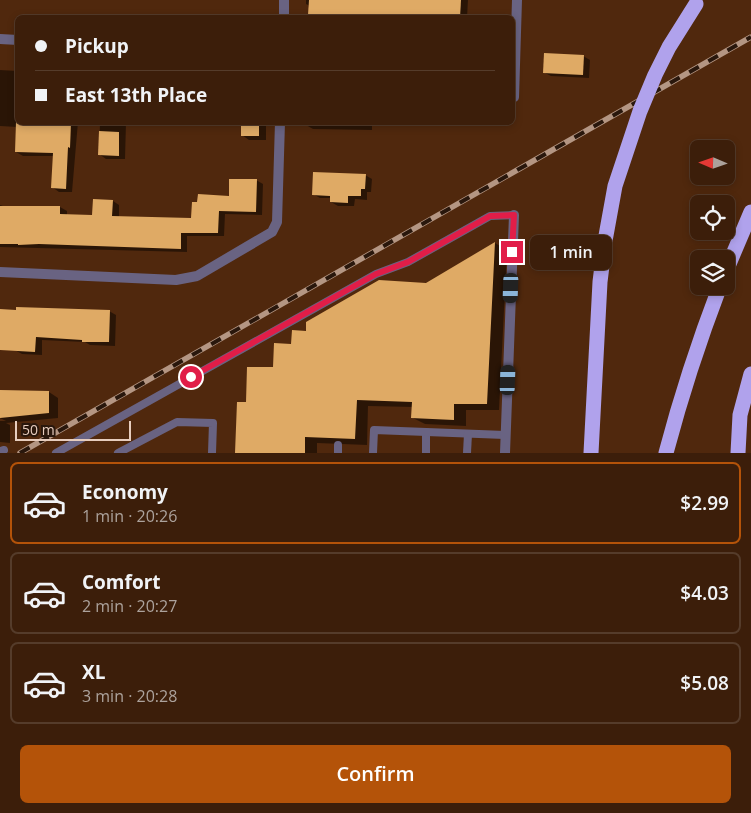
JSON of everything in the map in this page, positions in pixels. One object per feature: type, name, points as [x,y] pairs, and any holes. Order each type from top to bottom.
[{"type":"highway","points":[[591,453],[600,282],[615,186],[640,111],[655,75],[669,47],[697,2]]},
{"type":"highway","points":[[735,250],[751,212]]},
{"type":"highway","points":[[666,453],[693,359],[717,295]]},
{"type":"highway","points":[[738,453],[740,415],[751,374]]},
{"type":"street","points":[[284,0],[284,15]]},
{"type":"street","points":[[515,39],[517,0]]},
{"type":"street","points":[[0,39],[15,40]]},
{"type":"street","points":[[0,272],[176,280],[197,276],[272,232],[277,222],[280,125]]},
{"type":"street","points":[[504,453],[514,215]]},
{"type":"lane","points":[[56,453],[376,274],[408,262],[490,216],[514,215]]},
{"type":"lane","points":[[118,453],[177,422],[213,423],[212,453]]},
{"type":"lane","points":[[373,453],[374,430],[505,435]]},
{"type":"lane","points":[[426,432],[426,453]]},
{"type":"lane","points":[[467,453],[468,434]]},
{"type":"building","points":[[309,0],[461,0],[460,15],[308,15]]},
{"type":"building","points":[[544,53],[584,55],[583,75],[543,73]]},
{"type":"building","points":[[16,125],[71,125],[66,189],[51,188],[53,153],[15,152]]},
{"type":"building","points":[[241,125],[259,125],[259,136],[241,136]]},
{"type":"building","points":[[99,131],[119,132],[119,156],[98,155]]},
{"type":"building","points":[[313,172],[366,174],[365,189],[361,189],[361,196],[348,196],[348,203],[330,202],[330,196],[312,195]]},
{"type":"building","points":[[229,179],[257,179],[256,212],[219,211],[218,233],[181,233],[181,249],[0,244],[0,206],[60,206],[60,214],[92,215],[93,199],[113,200],[112,216],[191,218],[192,202],[197,202],[198,194],[229,196]]},
{"type":"building","points":[[495,242],[487,404],[454,404],[454,420],[411,418],[412,402],[357,400],[355,439],[305,437],[305,453],[235,453],[237,402],[246,402],[247,367],[273,367],[274,343],[291,344],[292,330],[306,331],[306,322],[379,280],[426,283]]},
{"type":"building","points":[[16,307],[110,310],[109,342],[82,342],[82,340],[36,337],[35,352],[0,350],[0,309],[16,310]]},
{"type":"building","points":[[0,390],[49,391],[49,413],[0,418]]},
{"type":"railway","points":[[20,453],[751,37]]},
{"type":"route","points":[[191,377],[376,274],[408,262],[490,216],[514,215],[512,252]]}]
